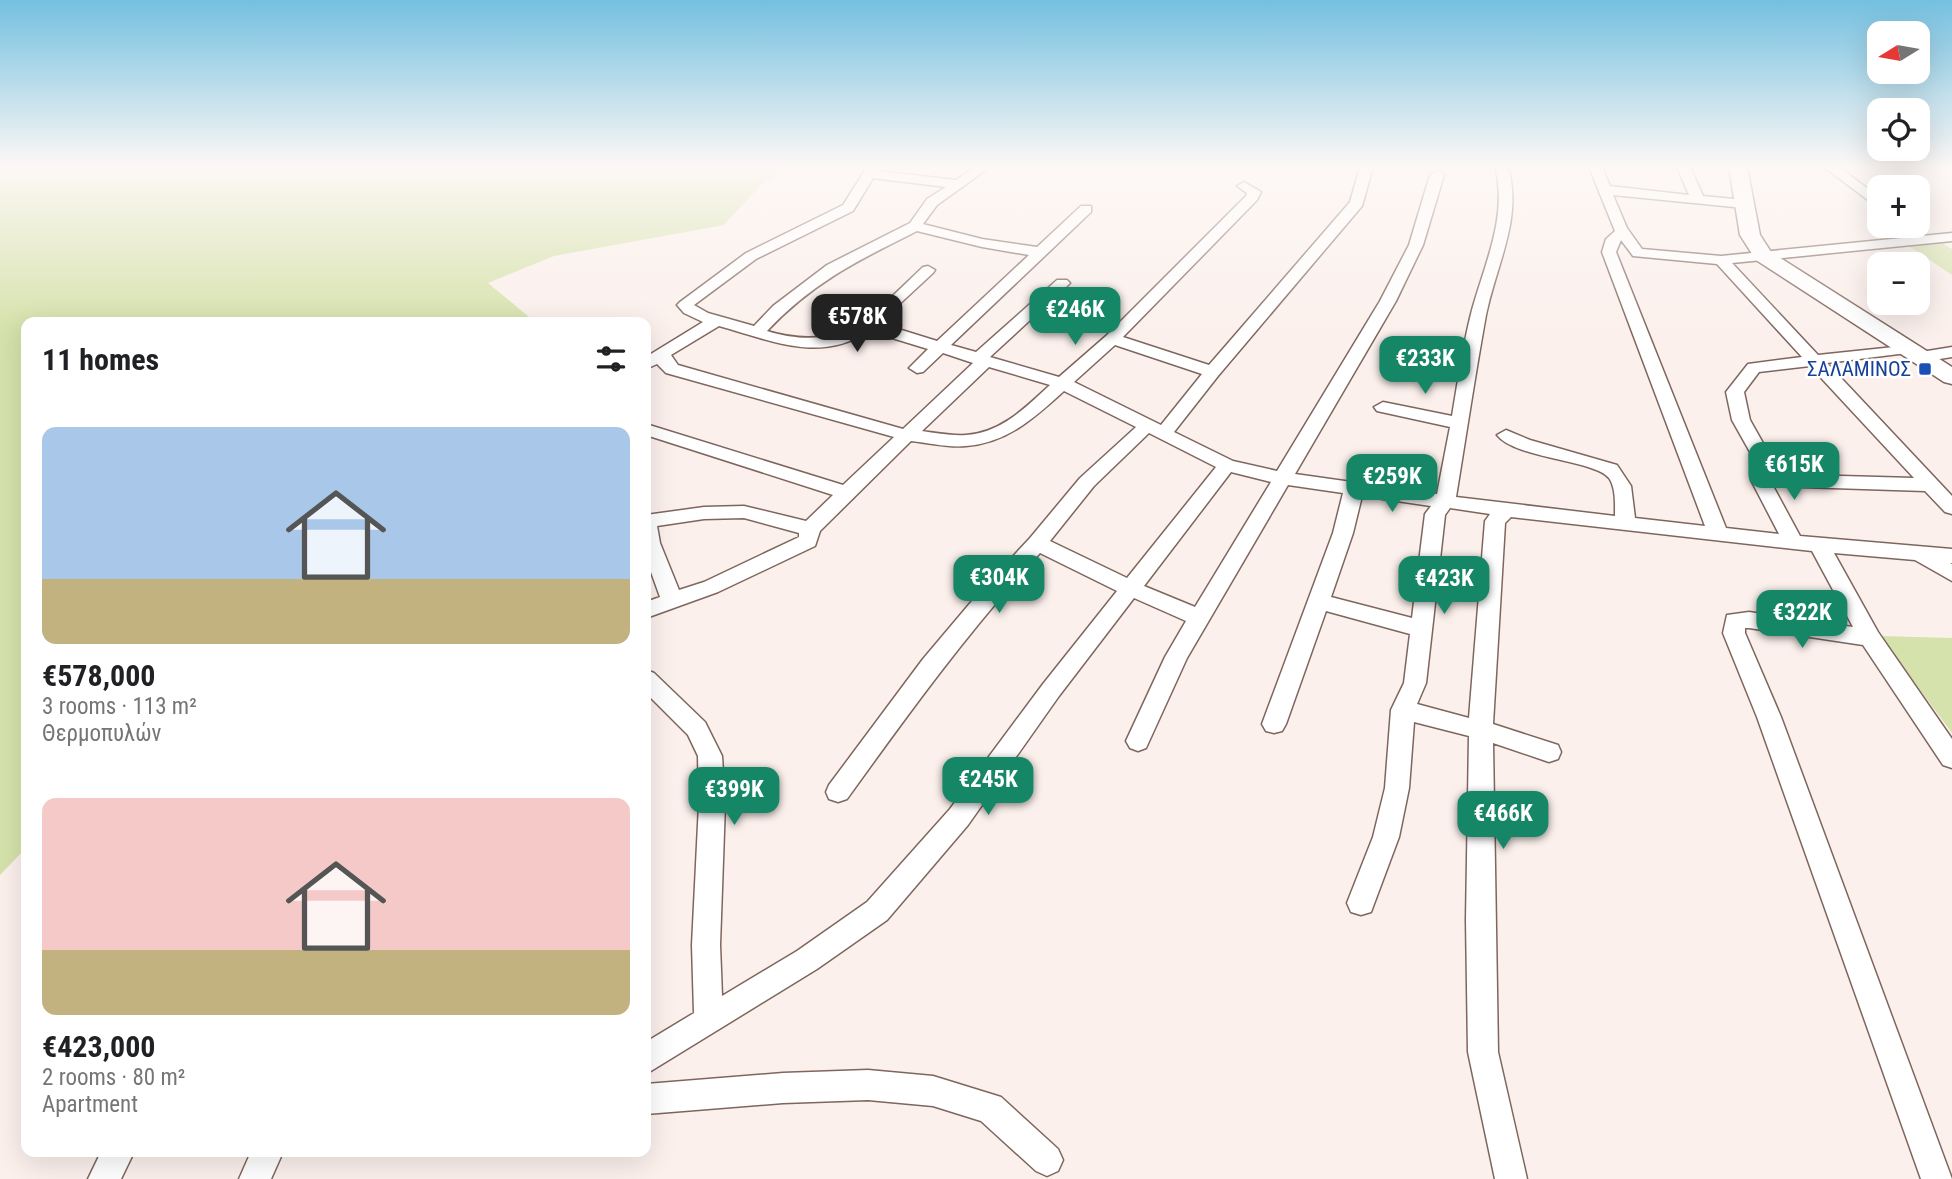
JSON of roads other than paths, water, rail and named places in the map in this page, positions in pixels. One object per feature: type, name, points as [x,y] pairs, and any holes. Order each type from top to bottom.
[{"type":"main road","points":[[1747,222],[1750,235],[1763,256],[1952,377]]},
{"type":"street","points":[[820,222],[751,256],[685,305],[688,310],[807,344],[849,337],[867,325],[928,270]]},
{"type":"street","points":[[758,332],[779,309],[814,280],[915,226],[918,222]]},
{"type":"street","points":[[917,368],[1072,222]]},
{"type":"street","points":[[662,354],[665,363],[673,369],[906,435],[965,441],[992,436],[1022,420],[1064,384],[1227,222]]},
{"type":"street","points":[[838,792],[938,656],[984,600],[1037,544],[1087,482],[1155,430],[1212,372],[1341,222]]},
{"type":"street","points":[[1138,741],[1176,657],[1388,301],[1416,245],[1423,222]]},
{"type":"street","points":[[1361,904],[1386,837],[1396,788],[1403,710],[1415,683],[1435,514],[1446,500],[1479,312],[1503,222]]},
{"type":"street","points":[[1618,222],[1622,233],[1638,253],[1721,260],[1945,238]]},
{"type":"street","points":[[915,226],[982,243],[1040,252]]},
{"type":"street","points":[[1622,233],[1614,239],[1609,252],[1718,534]]},
{"type":"street","points":[[1721,260],[1952,508]]},
{"type":"street","points":[[651,609],[711,587],[808,541],[810,529],[1062,283]]},
{"type":"street","points":[[651,361],[719,320]]},
{"type":"street","points":[[867,325],[1064,384],[1227,465],[1281,478],[1506,510],[1819,545],[1952,556]]},
{"type":"street","points":[[1112,339],[1212,372]]},
{"type":"street","points":[[1793,542],[1760,480],[1759,452],[1741,420],[1735,392],[1754,368],[1914,352],[1952,352]]},
{"type":"street","points":[[1383,407],[1458,423]]},
{"type":"street","points":[[651,431],[846,493]]},
{"type":"street","points":[[1506,435],[1524,444],[1610,469],[1619,476],[1624,491],[1625,523]]},
{"type":"street","points":[[651,1056],[807,960],[877,911],[959,817],[1130,588],[1227,465]]},
{"type":"street","points":[[1760,480],[1932,485]]},
{"type":"street","points":[[1274,724],[1343,533],[1354,489]]},
{"type":"street","points":[[1506,510],[1495,521],[1485,633],[1481,730],[1480,919],[1483,1052],[1511,1179]]},
{"type":"street","points":[[651,520],[704,513],[744,512],[810,529]]},
{"type":"street","points":[[1037,544],[1201,619]]},
{"type":"street","points":[[1819,545],[1870,638],[1952,758]]},
{"type":"street","points":[[651,546],[673,602]]},
{"type":"street","points":[[1920,554],[1952,573]]},
{"type":"street","points":[[1318,601],[1422,629]]},
{"type":"street","points":[[1870,638],[1749,621],[1735,621],[1734,633],[1769,717],[1937,1179]]},
{"type":"street","points":[[651,684],[697,729],[710,756],[712,804],[706,945],[709,1019]]},
{"type":"street","points":[[1403,710],[1481,730],[1549,752]]},
{"type":"street","points":[[651,1099],[868,1084],[933,1091],[989,1108],[1047,1160]]},
{"type":"street","points":[[104,1179],[115,1157]]},
{"type":"street","points":[[255,1179],[265,1157]]},
{"type":"place","name":"ΣΑΛΑΜΙΝΟΣ","points":[[1925,369]]}]
